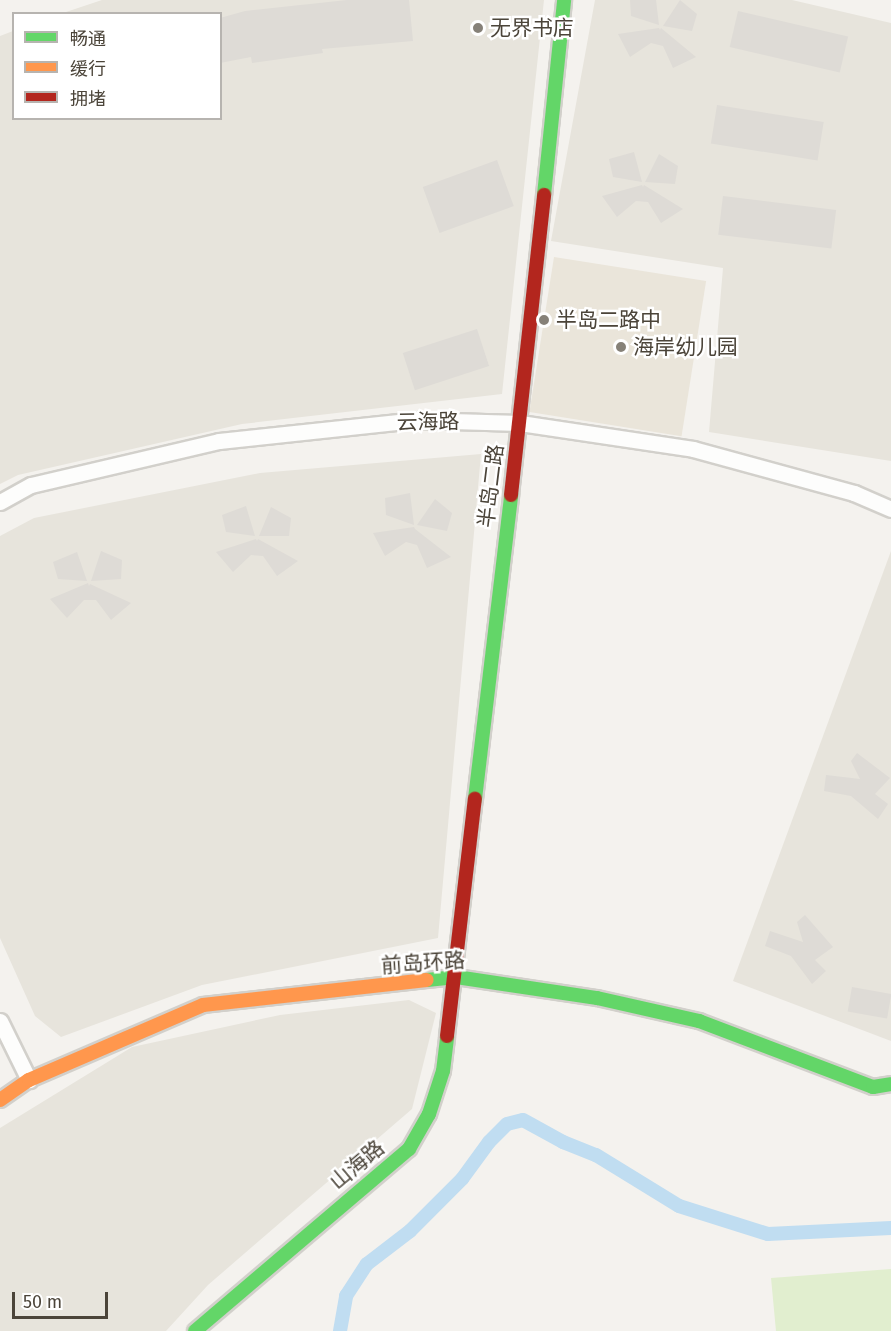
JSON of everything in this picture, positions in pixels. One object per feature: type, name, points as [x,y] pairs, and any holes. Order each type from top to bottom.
[{"type":"street","name":"半岛二路","points":[[456,977],[520,423],[564,0]]},
{"type":"street","name":"云海路","points":[[0,502],[31,485],[219,441],[417,420],[520,423],[693,449],[854,493],[891,509]]},
{"type":"street","name":"前岛环路","points":[[0,1100],[29,1080],[203,1005],[456,977],[597,998],[699,1021],[873,1087],[891,1084]]},
{"type":"street","name":"山海路","points":[[195,1331],[409,1149],[429,1114],[443,1071],[456,977]]},
{"type":"street","points":[[0,1021],[29,1080]]},
{"type":"shaded area","points":[[102,0],[544,0],[502,394],[242,424],[18,475],[0,484],[0,36],[12,31],[12,120],[222,120],[222,12],[66,12]]},
{"type":"shaded area","points":[[595,0],[792,0],[891,23],[891,461],[709,432],[723,268],[551,241]]},
{"type":"shaded area","name":"海岸幼儿园","points":[[554,257],[706,281],[682,436],[529,412]]},
{"type":"shaded area","points":[[481,454],[438,938],[202,985],[61,1037],[35,1016],[0,938],[0,536],[34,518],[260,473]]},
{"type":"shaded area","points":[[891,551],[891,1041],[733,981]]},
{"type":"shaded area","points":[[409,1000],[436,1013],[412,1109],[208,1285],[166,1331],[0,1331],[0,1128],[132,1047],[280,1015]]},
{"type":"green space","points":[[891,1269],[891,1331],[776,1331],[771,1278]]},
{"type":"building","points":[[347,0],[409,0],[413,41],[322,49],[323,53],[252,63],[251,57],[222,63],[222,17],[245,11]]},
{"type":"building","points":[[630,0],[656,0],[659,25],[631,16]]},
{"type":"building","points":[[680,0],[697,14],[692,31],[663,26]]},
{"type":"building","points":[[738,11],[848,36],[840,72],[730,47]]},
{"type":"building","points":[[659,28],[696,57],[673,68],[663,46],[651,43],[630,57],[618,34]]},
{"type":"building","points":[[717,105],[824,122],[818,160],[711,144]]},
{"type":"building","points":[[634,152],[642,182],[613,177],[609,159]]},
{"type":"building","points":[[659,154],[678,166],[675,184],[645,182]]},
{"type":"building","points":[[497,160],[514,206],[440,233],[423,187]]},
{"type":"building","points":[[642,185],[683,209],[661,223],[648,202],[636,201],[617,217],[602,196]]},
{"type":"building","points":[[723,196],[836,210],[831,249],[718,235]]},
{"type":"building","points":[[477,329],[489,366],[415,390],[403,353]]},
{"type":"building","points":[[410,493],[414,525],[386,515],[385,498]]},
{"type":"building","points":[[435,499],[452,513],[447,531],[417,525]]},
{"type":"building","points":[[246,506],[255,536],[226,532],[222,515]]},
{"type":"building","points":[[271,507],[291,518],[289,536],[259,536]]},
{"type":"building","points":[[414,527],[451,557],[427,568],[417,545],[406,542],[385,556],[373,533]]},
{"type":"building","points":[[256,539],[298,561],[277,576],[263,556],[251,555],[233,572],[216,552]]},
{"type":"building","points":[[101,551],[122,560],[121,579],[91,581]]},
{"type":"building","points":[[77,552],[87,581],[58,579],[53,562]]},
{"type":"building","points":[[88,583],[89,586],[90,584],[131,603],[111,620],[96,600],[84,600],[67,618],[50,599]]},
{"type":"building","points":[[857,753],[890,778],[875,794],[888,804],[878,819],[851,796],[824,791],[826,775],[860,779],[851,761]]},
{"type":"building","points":[[805,915],[833,947],[815,960],[826,971],[812,984],[791,956],[765,946],[770,931],[803,942],[797,922]]},
{"type":"building","points":[[852,987],[891,994],[887,1019],[848,1012]]},
{"type":"waterway","points":[[340,1331],[346,1296],[367,1264],[410,1231],[462,1179],[489,1142],[507,1124],[523,1120],[563,1142],[596,1155],[679,1206],[768,1234],[891,1228]]},
{"type":"traffic: fast","points":[[544,195],[564,0]]},
{"type":"traffic: fast","points":[[475,799],[511,495]]},
{"type":"traffic: fast","points":[[427,980],[456,977],[597,998],[699,1021],[873,1087],[891,1084]]},
{"type":"traffic: fast","points":[[195,1331],[409,1149],[429,1114],[443,1071],[447,1036]]},
{"type":"traffic: slow","points":[[0,1100],[29,1080],[203,1005],[427,980]]},
{"type":"traffic: jam","points":[[511,495],[544,195]]},
{"type":"traffic: jam","points":[[447,1036],[475,799]]},
{"type":"place","name":"无界书店","points":[[478,28]]},
{"type":"place","name":"半岛二路中","points":[[544,320]]},
{"type":"place","name":"海岸幼儿园","points":[[621,347]]}]
